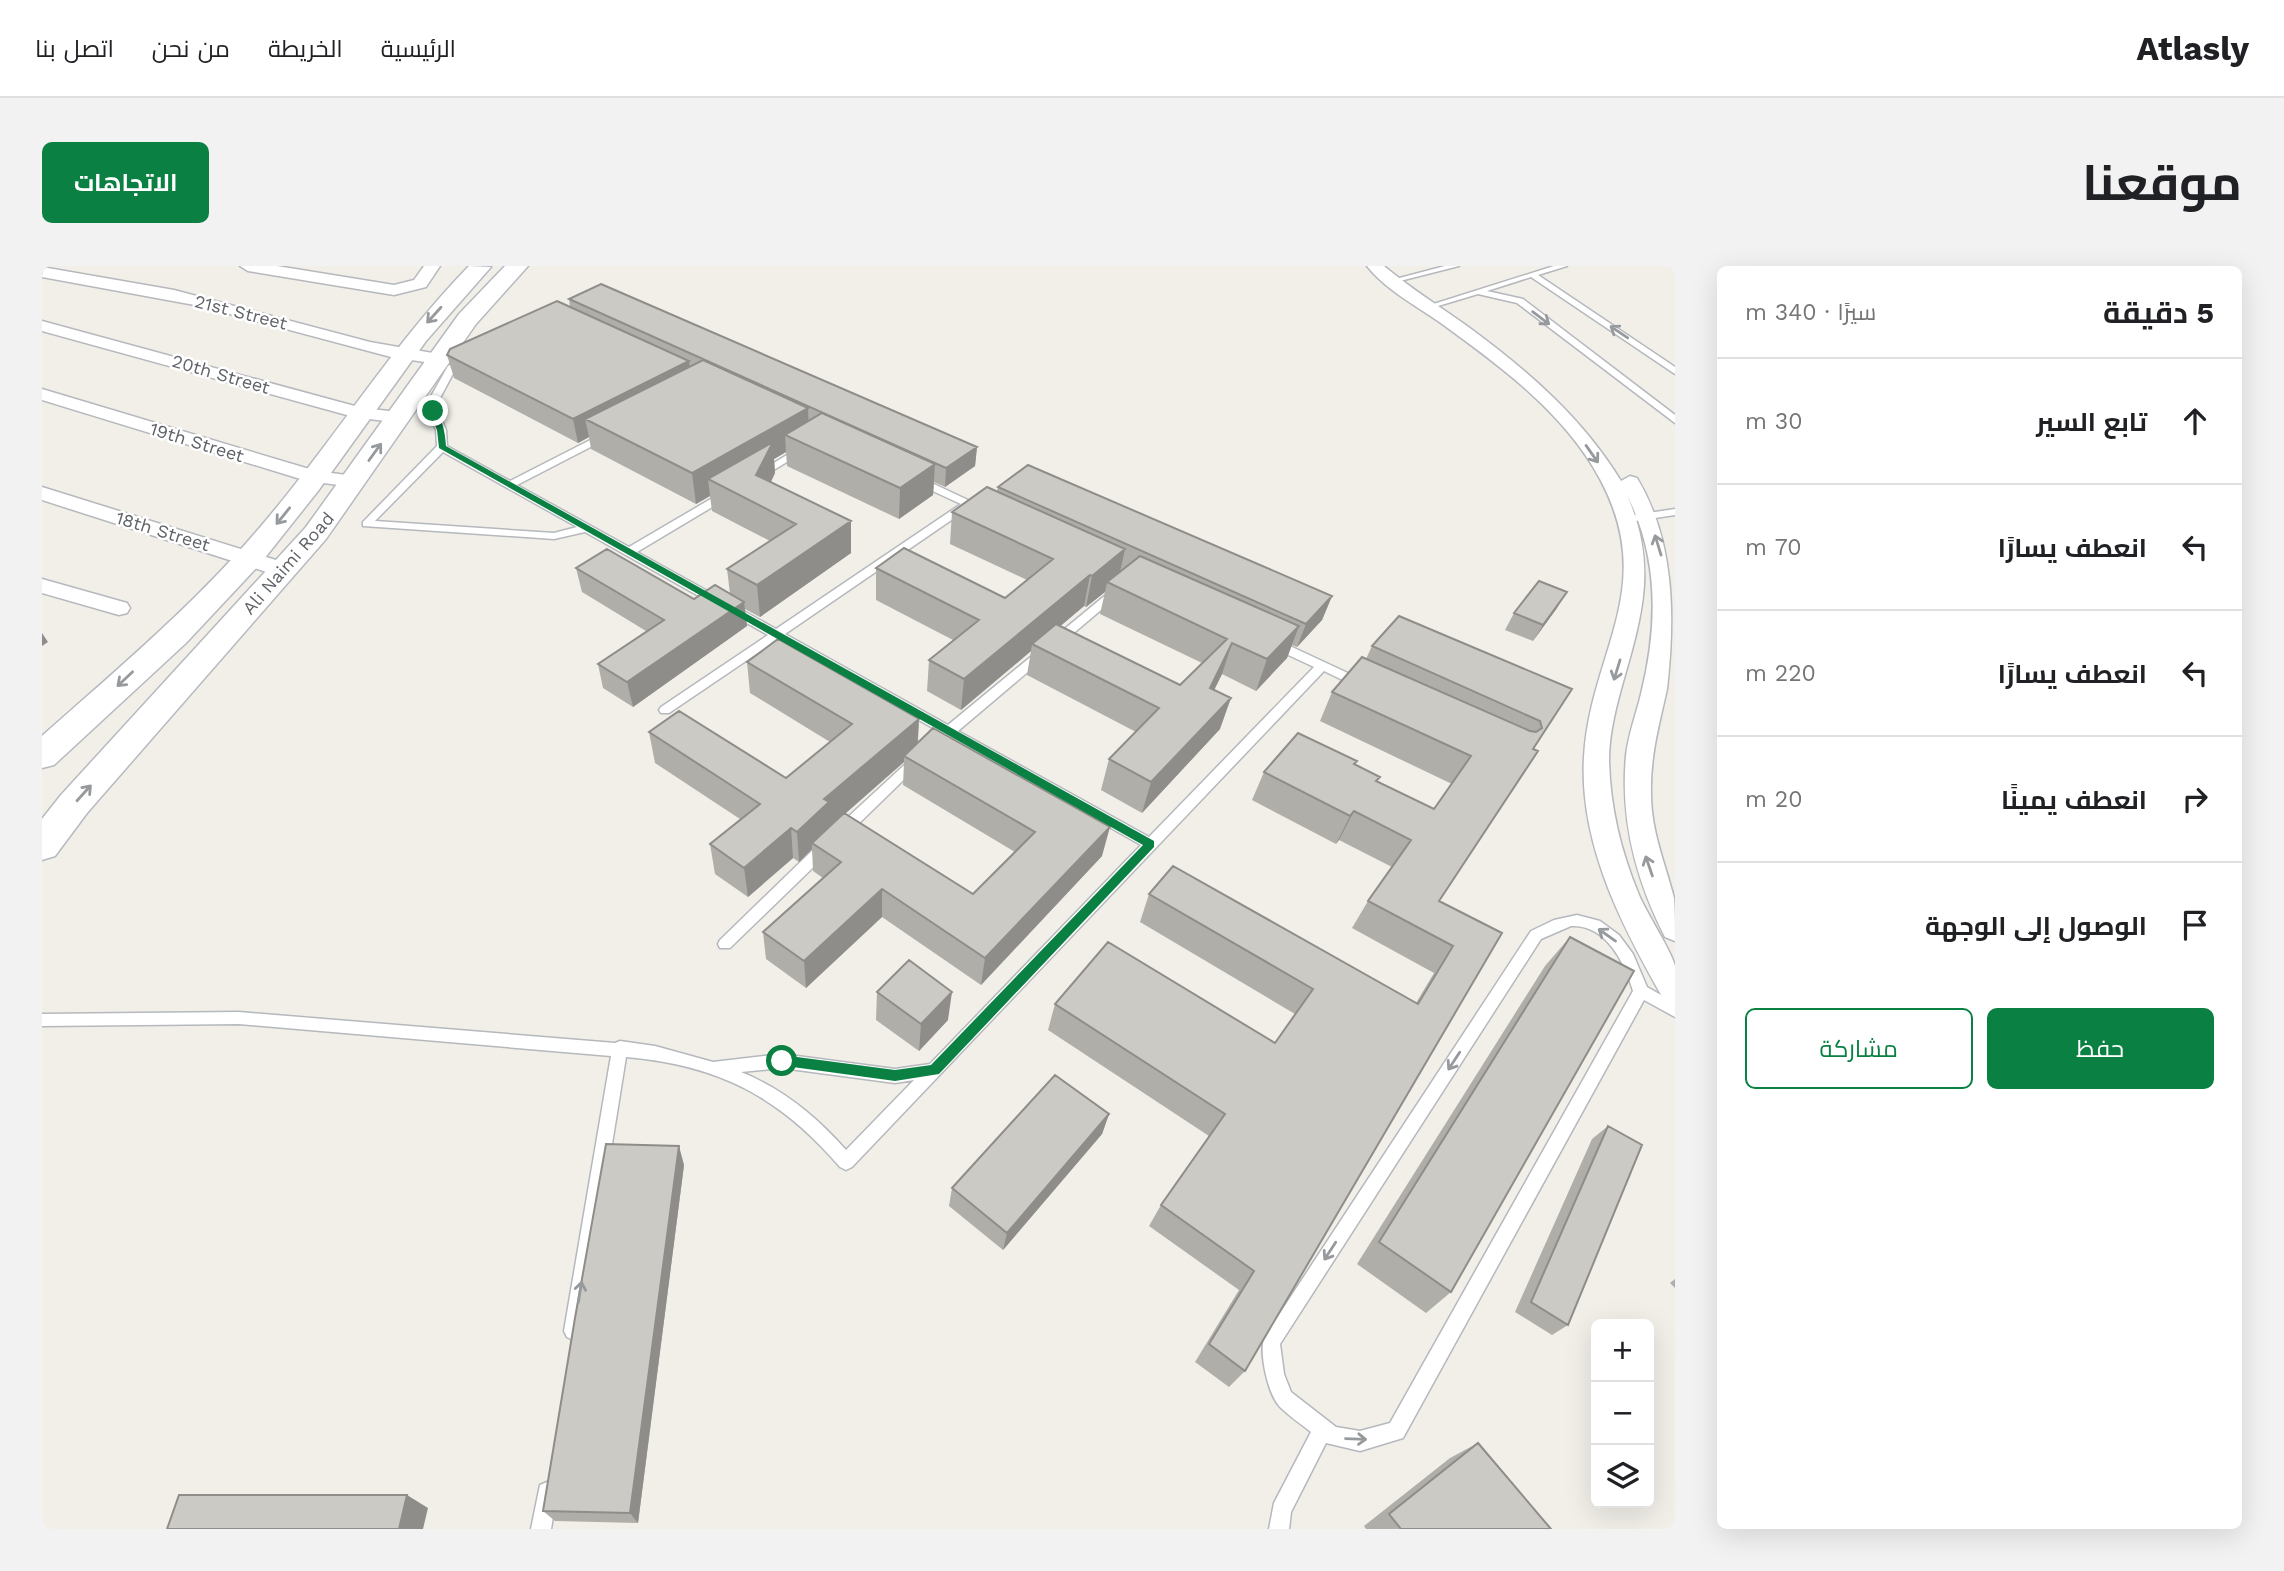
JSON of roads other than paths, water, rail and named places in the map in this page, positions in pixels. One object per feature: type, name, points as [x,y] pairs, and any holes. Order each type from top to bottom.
[{"type":"main road","name":"Ali Naimi Road","points":[[42,846],[74,804],[316,533],[400,417],[438,359],[488,293],[517,266]]},
{"type":"main road","name":"Ali Naimi Road","points":[[42,756],[191,618],[250,558],[314,477],[428,321],[480,267]]},
{"type":"street","points":[[248,266],[394,289],[419,284],[432,266]]},
{"type":"street","name":"21st Street","points":[[42,272],[116,282],[249,313],[403,356],[438,359]]},
{"type":"street","points":[[1393,272],[1507,363],[1572,426],[1637,518],[1662,560],[1667,605],[1665,638],[1639,753],[1638,813],[1646,858],[1675,929]]},
{"type":"street","name":"20th Street","points":[[42,326],[361,413],[400,417]]},
{"type":"street","name":"19th Street","points":[[42,394],[314,477],[355,481]]},
{"type":"street","name":"18th Street","points":[[42,493],[284,570]]},
{"type":"street","points":[[1637,518],[1634,601],[1622,653],[1601,721],[1596,776],[1603,833],[1654,956],[1675,991]]},
{"type":"street","points":[[42,586],[119,608]]},
{"type":"lane","points":[[1393,272],[1455,266]]},
{"type":"lane","points":[[1436,304],[1563,266]]},
{"type":"lane","points":[[1532,274],[1675,371]]},
{"type":"lane","points":[[1480,292],[1520,301],[1675,420]]},
{"type":"lane","points":[[475,357],[451,368],[435,398],[433,411],[441,430],[442,447],[367,524],[554,536],[587,528]]},
{"type":"lane","points":[[510,485],[620,428]]},
{"type":"lane","points":[[754,478],[811,444]]},
{"type":"lane","points":[[442,447],[1150,844]]},
{"type":"lane","points":[[908,476],[993,515]]},
{"type":"lane","points":[[629,552],[732,491]]},
{"type":"lane","points":[[665,710],[778,636],[968,504]]},
{"type":"lane","points":[[1637,518],[1675,512]]},
{"type":"lane","points":[[725,944],[948,731],[1132,578]]},
{"type":"lane","points":[[1259,637],[1371,688]]},
{"type":"lane","points":[[42,1020],[239,1018],[655,1053],[715,1068],[770,1091],[810,1121],[846,1162],[1322,666]]},
{"type":"lane","points":[[1582,920],[1612,936],[1633,962],[1641,991],[1396,1431],[1360,1441],[1332,1436],[1284,1398],[1275,1374],[1271,1342],[1536,935],[1559,924],[1582,920]]},
{"type":"lane","points":[[1641,991],[1675,1010]]},
{"type":"lane","points":[[571,1344],[620,1048]]},
{"type":"lane","points":[[715,1068],[782,1061],[895,1076],[934,1070]]},
{"type":"lane","points":[[1279,1529],[1281,1510],[1323,1429]]},
{"type":"lane","points":[[541,1529],[549,1476]]}]
